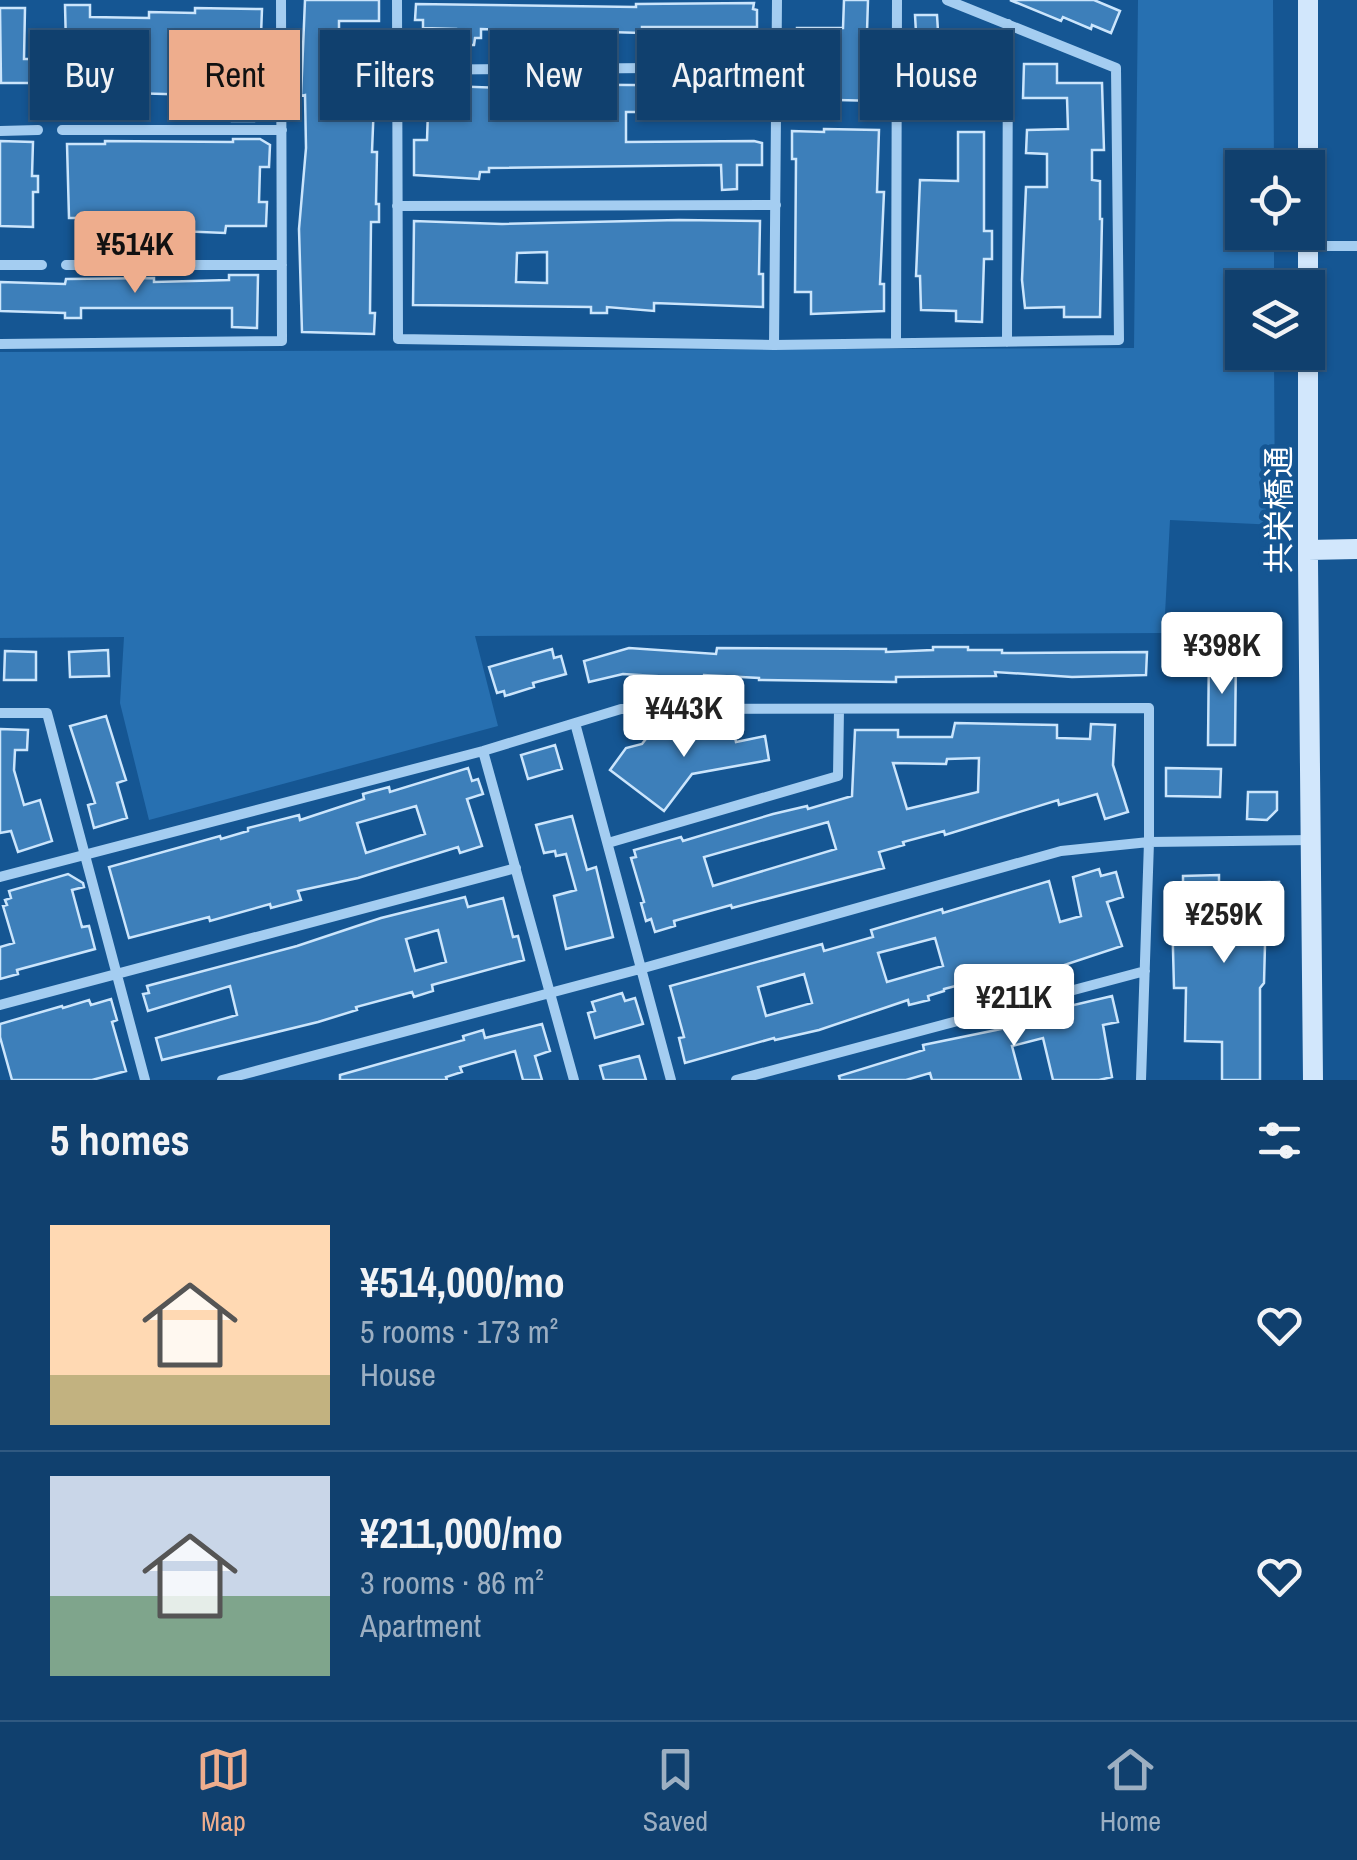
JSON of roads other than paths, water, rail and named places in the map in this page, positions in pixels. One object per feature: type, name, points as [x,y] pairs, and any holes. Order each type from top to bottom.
[{"type":"street","points":[[0,344],[282,341],[282,0]]},
{"type":"street","points":[[397,0],[397,30]]},
{"type":"street","points":[[777,0],[777,30]]},
{"type":"street","points":[[896,343],[897,0]]},
{"type":"street","points":[[398,120],[398,339],[774,345],[1119,340],[1116,68],[947,0]]},
{"type":"street","name":"共栄橋通","points":[[1308,0],[1309,150]]},
{"type":"street","points":[[1007,342],[1008,24]]},
{"type":"street","points":[[470,69],[637,68]]},
{"type":"street","points":[[774,345],[776,120]]},
{"type":"street","points":[[0,131],[38,130]]},
{"type":"street","points":[[62,130],[282,130]]},
{"type":"street","points":[[397,206],[776,205]]},
{"type":"street","points":[[1325,246],[1357,246]]},
{"type":"street","name":"共栄橋通","points":[[1310,250],[1308,550],[1314,1080]]},
{"type":"street","points":[[0,265],[42,265]]},
{"type":"street","points":[[66,265],[282,265]]},
{"type":"street","points":[[1308,550],[1357,549]]},
{"type":"street","points":[[0,876],[483,751],[621,709],[1149,708],[1141,1080]]},
{"type":"street","points":[[608,843],[838,776],[838,709]]},
{"type":"street","points":[[0,713],[47,714],[145,1080]]},
{"type":"street","points":[[575,723],[671,1080]]},
{"type":"street","points":[[483,751],[574,1080]]},
{"type":"street","points":[[222,1080],[1061,851],[1149,842],[1313,840]]},
{"type":"street","points":[[0,1005],[516,868]]},
{"type":"street","points":[[736,1080],[1144,971]]}]
